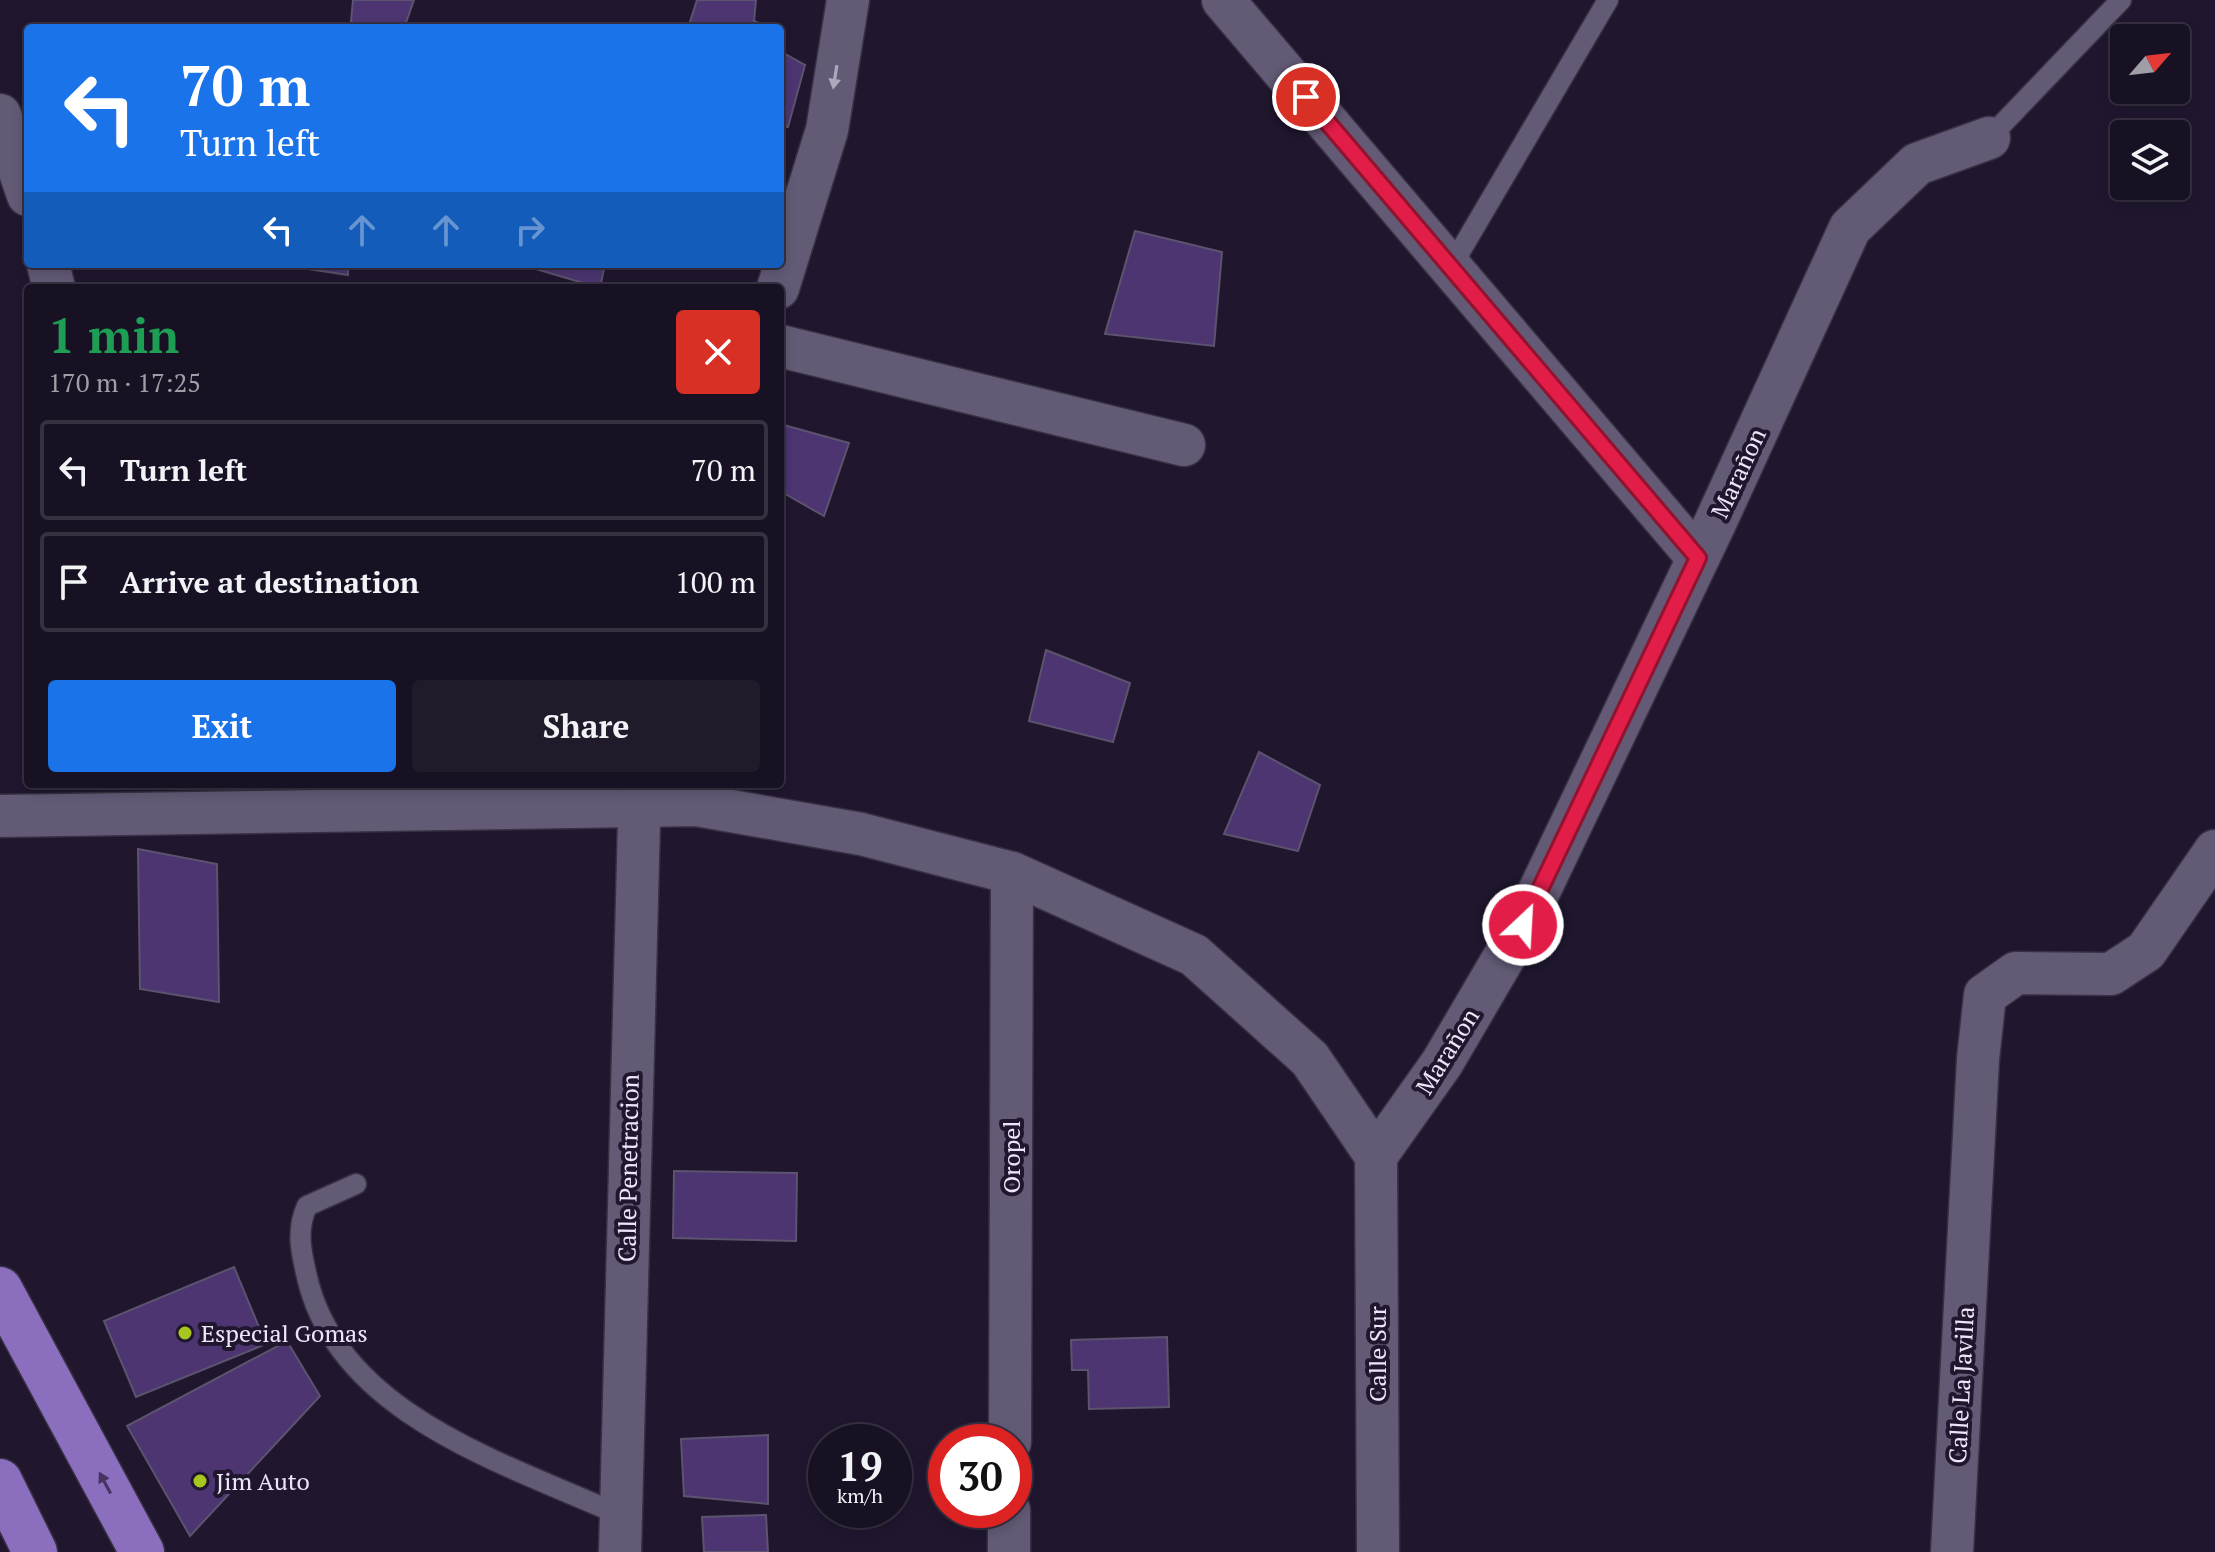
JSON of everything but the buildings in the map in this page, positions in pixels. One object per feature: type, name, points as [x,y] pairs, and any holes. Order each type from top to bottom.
[{"type":"main road","points":[[0,1289],[142,1552]]},
{"type":"main road","points":[[0,1481],[35,1552]]},
{"type":"street","points":[[779,284],[827,130],[848,0]]},
{"type":"street","points":[[1223,0],[1698,558]]},
{"type":"street","points":[[0,115],[24,184]]},
{"type":"street","name":"Marañon","points":[[1376,1156],[1442,1063],[1523,925],[1698,558],[1850,228],[1917,164],[1989,138]]},
{"type":"street","points":[[784,347],[1184,445]]},
{"type":"street","points":[[0,816],[638,796],[861,834],[1012,873],[1194,955],[1310,1059],[1376,1156]]},
{"type":"street","name":"Calle Penetracion","points":[[620,1533],[638,796]]},
{"type":"street","name":"Calle La Javilla","points":[[1952,1552],[1978,1059],[1985,995],[2016,973],[2111,974],[2146,951],[2215,851]]},
{"type":"street","name":"Oropel","points":[[1010,1424],[1012,873]]},
{"type":"street","name":"Calle Sur","points":[[1376,1156],[1378,1552]]},
{"type":"street","points":[[1009,1528],[1009,1552]]},
{"type":"lane","points":[[1451,267],[1608,0]]},
{"type":"lane","points":[[1989,138],[2121,0]]},
{"type":"lane","points":[[356,1184],[307,1206],[299,1244],[309,1289],[327,1330],[345,1357],[365,1379],[431,1429],[620,1533]]},
{"type":"place","name":"Especial Gomas","points":[[185,1333]]},
{"type":"place","name":"Jim Auto","points":[[200,1481]]},
{"type":"route","points":[[1306,97],[1698,558],[1523,925]]}]
